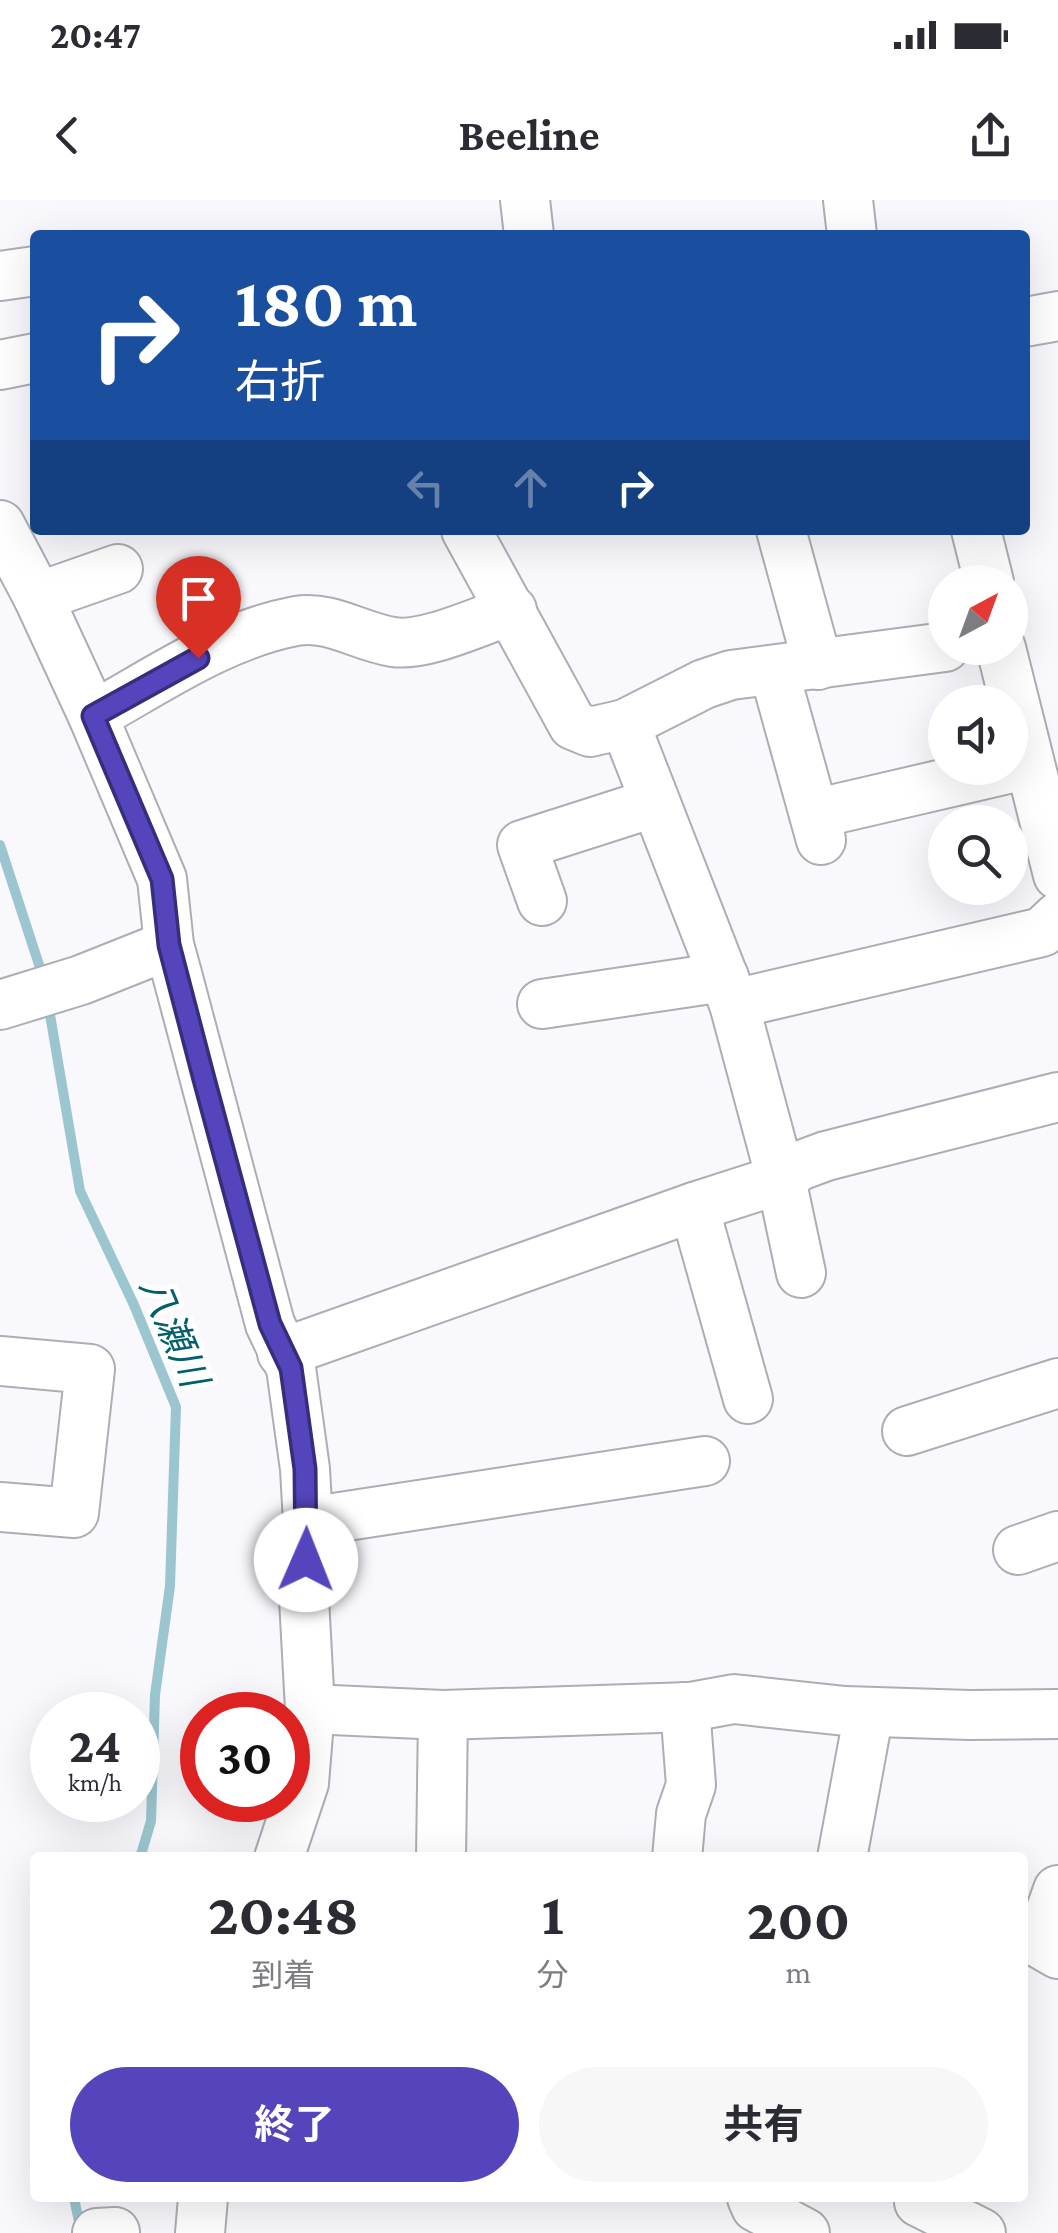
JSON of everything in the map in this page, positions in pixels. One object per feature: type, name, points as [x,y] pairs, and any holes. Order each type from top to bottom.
[{"type":"street","points":[[525,200],[528,230]]},
{"type":"street","points":[[848,200],[851,230]]},
{"type":"street","points":[[0,276],[30,272]]},
{"type":"street","points":[[1030,321],[1058,316]]},
{"type":"street","points":[[0,365],[30,359]]},
{"type":"street","points":[[0,525],[93,716],[162,879],[169,945],[270,1324],[291,1368],[308,1522],[304,1599],[309,1692]]},
{"type":"street","points":[[469,535],[573,725],[590,732],[624,724],[704,684],[731,675],[928,649]]},
{"type":"street","points":[[782,535],[817,827],[1030,764]]},
{"type":"street","points":[[977,535],[984,565]]},
{"type":"street","points":[[38,597],[118,570]]},
{"type":"street","points":[[93,716],[233,639],[300,620],[338,624],[390,642],[411,644],[512,610]]},
{"type":"street","points":[[1005,665],[1058,874]]},
{"type":"street","points":[[624,724],[729,990],[782,1180],[802,1273]]},
{"type":"street","points":[[542,902],[522,844],[654,803]]},
{"type":"street","points":[[542,1004],[729,990],[1042,932],[1058,917]]},
{"type":"street","points":[[14,1002],[169,945]]},
{"type":"street","points":[[282,1352],[694,1207],[782,1180],[799,1166],[826,1156],[1058,1096]]},
{"type":"street","points":[[694,1207],[748,1399]]},
{"type":"street","points":[[0,1361],[90,1369],[74,1513],[0,1507]]},
{"type":"street","points":[[907,1431],[1058,1384]]},
{"type":"street","points":[[308,1522],[706,1460]]},
{"type":"street","points":[[310,1709],[444,1714],[686,1706],[734,1698],[870,1712],[1058,1714]]},
{"type":"street","points":[[678,1852],[681,1814],[691,1785],[686,1706]]},
{"type":"street","points":[[843,1852],[870,1712]]},
{"type":"street","points":[[440,1852],[444,1714]]},
{"type":"street","points":[[282,1852],[291,1822]]},
{"type":"street","points":[[1058,1890],[1039,1943],[1058,1954]]},
{"type":"street","points":[[200,2233],[203,2202]]},
{"type":"street","points":[[754,2202],[756,2207],[805,2233]]},
{"type":"street","points":[[919,2202],[981,2233]]},
{"type":"street","points":[[98,2233],[115,2232]]},
{"type":"waterway","name":"八瀬川","points":[[0,845],[43,977]]},
{"type":"waterway","name":"八瀬川","points":[[48,1003],[80,1191],[134,1305],[176,1407],[170,1586],[155,1695],[151,1821],[142,1852]]},
{"type":"waterway","name":"八瀬川","points":[[75,2202],[81,2231]]},
{"type":"route","points":[[198,658],[93,716],[162,879],[169,945],[204,1079],[270,1324],[291,1368],[305,1469],[306,1560]]}]
